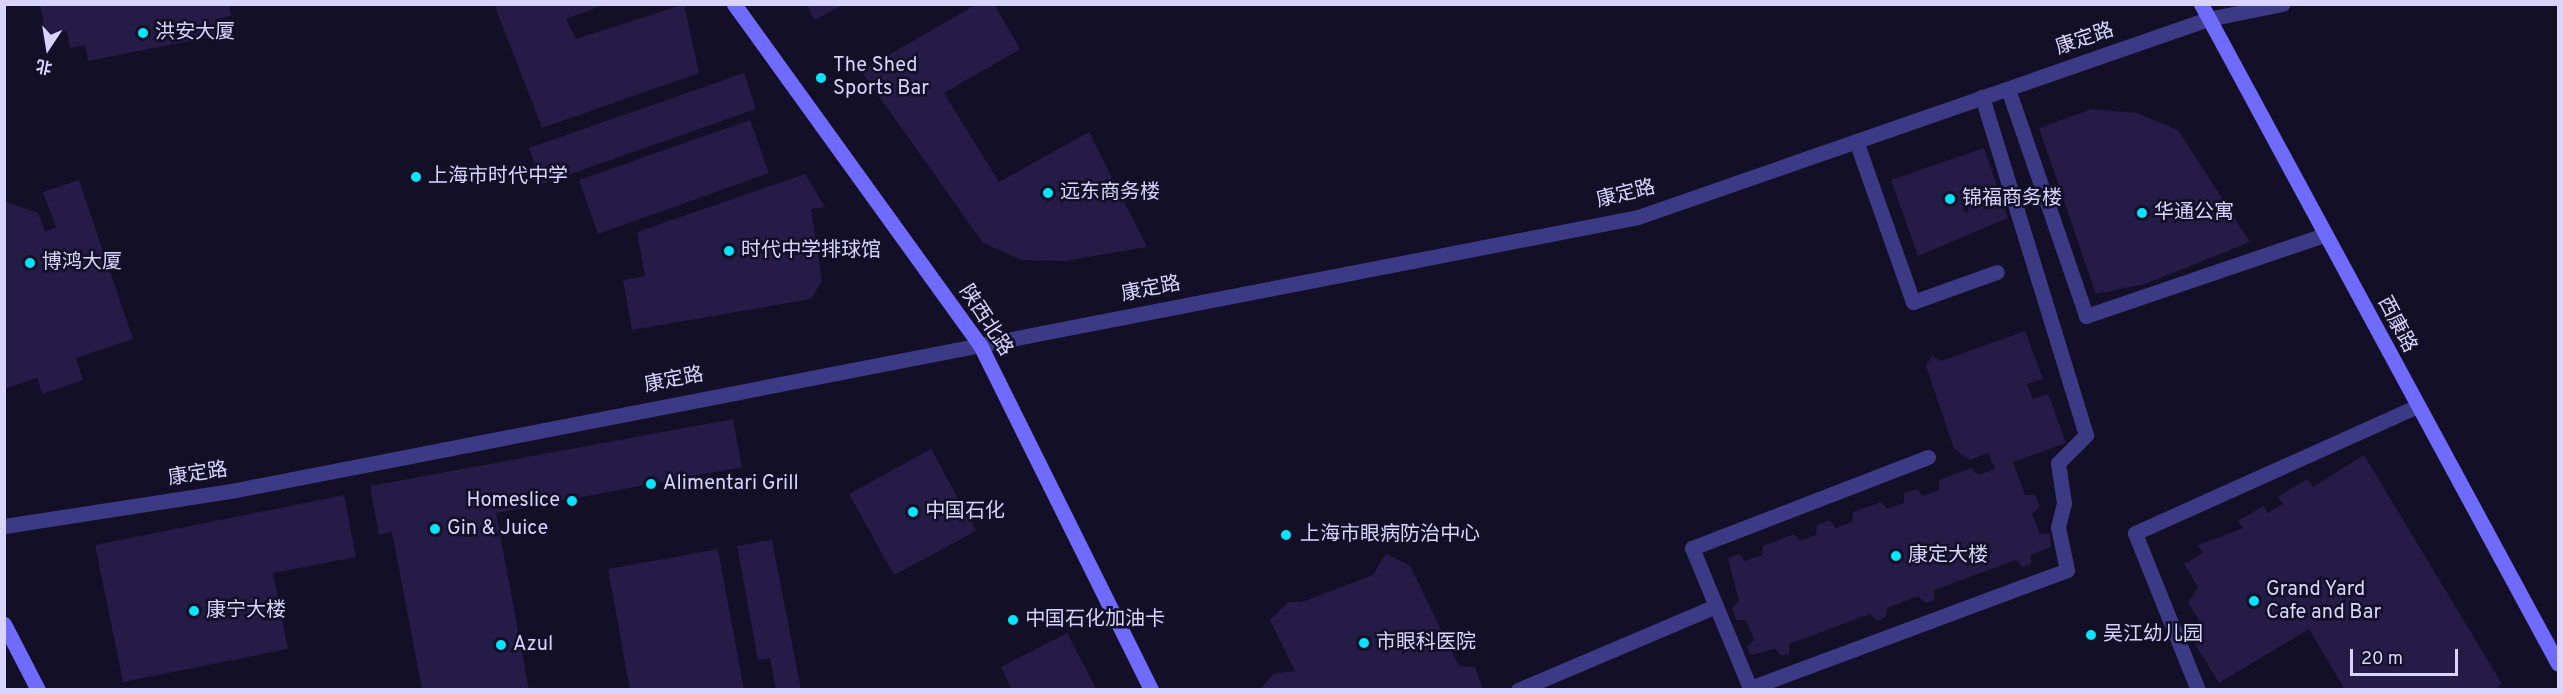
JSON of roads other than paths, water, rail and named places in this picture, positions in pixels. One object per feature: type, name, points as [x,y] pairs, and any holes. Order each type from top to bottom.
[{"type":"main road","name":"陕西北路","points":[[734,4],[980,345],[1151,690]]},
{"type":"main road","name":"西康路","points":[[2201,4],[2416,407],[2559,664]]},
{"type":"main road","points":[[4,624],[38,690]]},
{"type":"street","name":"康定路","points":[[4,526],[231,491],[1638,217],[2208,19],[2282,4]]},
{"type":"street","points":[[2008,88],[2086,316],[2324,235]]},
{"type":"street","points":[[1928,457],[1692,548],[1749,688],[2067,570],[2058,526],[2064,503],[2058,463],[2086,435],[1982,97]]},
{"type":"street","points":[[1856,141],[1913,302],[1997,272]]},
{"type":"street","points":[[2198,690],[2135,532],[2416,407]]},
{"type":"street","points":[[1518,690],[1716,606]]},
{"type":"place","name":"洪安大厦","points":[[143,33]]},
{"type":"place","name":"The Shed Sports Bar","points":[[821,78]]},
{"type":"place","name":"上海市时代中学","points":[[416,177]]},
{"type":"place","name":"远东商务楼","points":[[1048,193]]},
{"type":"place","name":"锦福商务楼","points":[[1950,199]]},
{"type":"place","name":"华通公寓","points":[[2142,213]]},
{"type":"place","name":"时代中学排球馆","points":[[729,251]]},
{"type":"place","name":"博鸿大厦","points":[[30,263]]},
{"type":"place","name":"Alimentari Grill","points":[[651,484]]},
{"type":"place","name":"Homeslice","points":[[572,501]]},
{"type":"place","name":"中国石化","points":[[913,512]]},
{"type":"place","name":"Gin & Juice","points":[[435,529]]},
{"type":"place","name":"上海市眼病防治中心","points":[[1286,535]]},
{"type":"place","name":"康定大楼","points":[[1896,556]]},
{"type":"place","name":"Grand Yard Cafe and Bar","points":[[2254,601]]},
{"type":"place","name":"康宁大楼","points":[[194,611]]},
{"type":"place","name":"中国石化加油卡","points":[[1013,620]]},
{"type":"place","name":"吴江幼儿园","points":[[2091,635]]},
{"type":"place","name":"市眼科医院","points":[[1364,643]]},
{"type":"place","name":"Azul","points":[[501,645]]}]
